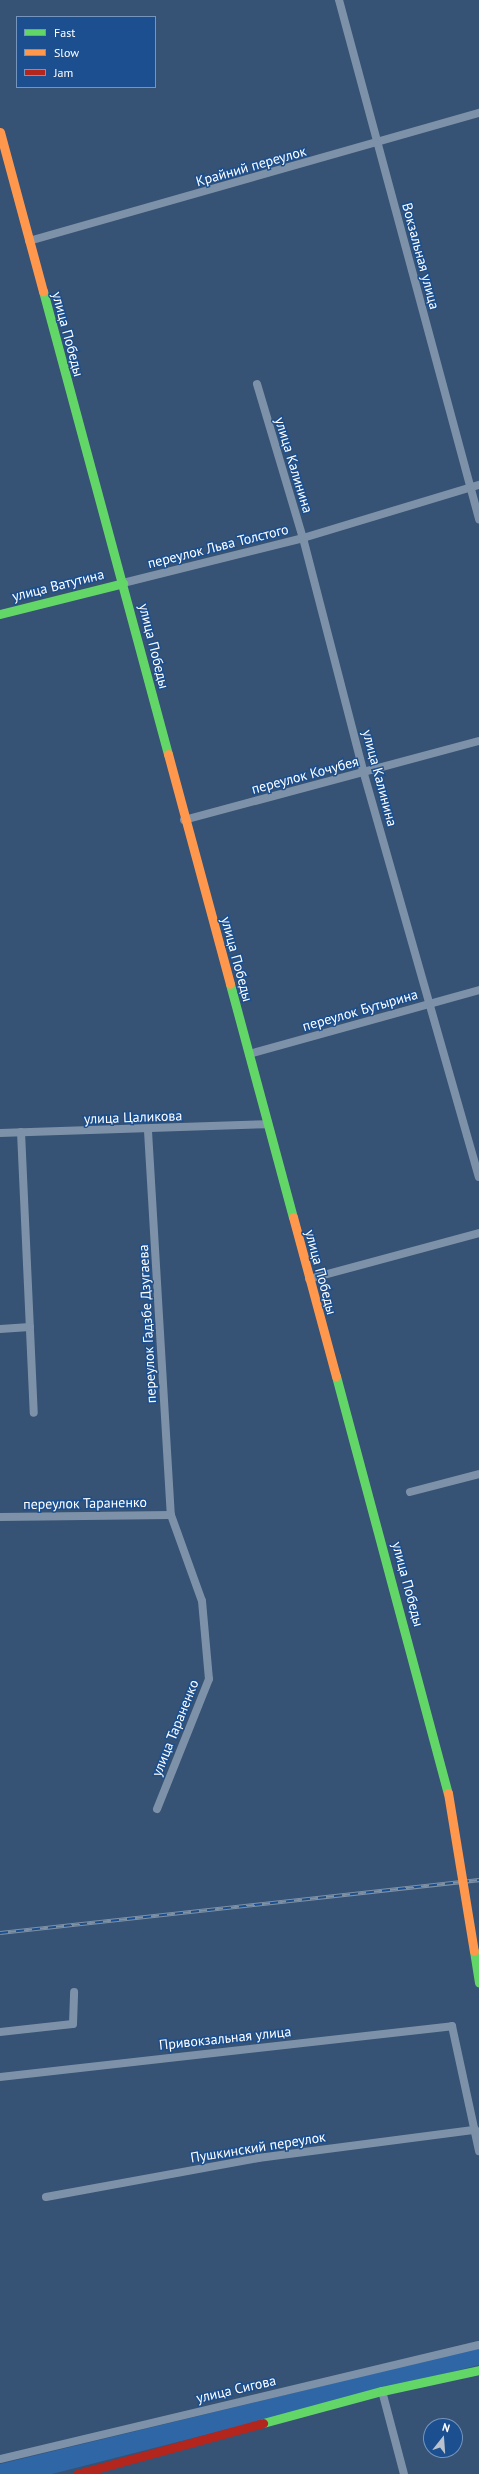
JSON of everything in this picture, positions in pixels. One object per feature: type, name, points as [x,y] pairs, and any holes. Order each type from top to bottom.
[{"type":"main road","name":"улица Победы","points":[[0,132],[123,583],[184,820],[249,1054],[448,1793],[479,1983]]},
{"type":"main road","name":"улица Ватутина","points":[[0,614],[123,583]]},
{"type":"main road","points":[[76,2474],[382,2392],[479,2370]]},
{"type":"street","name":"Вокзальная улица","points":[[339,0],[377,145],[475,486],[479,518]]},
{"type":"street","name":"Крайний переулок","points":[[29,241],[377,145],[479,114]]},
{"type":"street","name":"улица Калинина","points":[[257,384],[303,538],[364,774],[431,1003],[479,1177]]},
{"type":"street","name":"переулок Льва Толстого","points":[[123,583],[303,538],[475,486]]},
{"type":"street","name":"переулок Кочубея","points":[[184,820],[364,774],[479,741]]},
{"type":"street","name":"переулок Бутырина","points":[[249,1054],[479,990]]},
{"type":"street","name":"улица Цаликова","points":[[0,1133],[148,1131],[267,1124]]},
{"type":"street","name":"переулок Гадзбе Дзугаева","points":[[148,1131],[171,1515]]},
{"type":"street","points":[[21,1132],[34,1413]]},
{"type":"street","points":[[309,1279],[479,1233]]},
{"type":"street","points":[[0,1329],[30,1327]]},
{"type":"street","points":[[410,1492],[479,1474]]},
{"type":"street","name":"переулок Тараненко","points":[[0,1518],[171,1515]]},
{"type":"street","name":"улица Тараненко","points":[[157,1809],[209,1679],[202,1601],[171,1515]]},
{"type":"street","points":[[0,2032],[73,2024],[74,1992]]},
{"type":"street","name":"Привокзальная улица","points":[[0,2077],[452,2026],[475,2130]]},
{"type":"street","points":[[475,2130],[479,2151]]},
{"type":"street","name":"Пушкинский переулок","points":[[46,2197],[258,2158],[475,2130]]},
{"type":"street","name":"улица Сигова","points":[[0,2459],[479,2345]]},
{"type":"street","points":[[382,2392],[404,2474]]},
{"type":"shaded area","points":[[479,2348],[479,2365],[52,2474],[0,2474],[0,2464]]},
{"type":"railway","points":[[0,1933],[479,1880]]},
{"type":"traffic: fast","points":[[43,291],[168,754]]},
{"type":"traffic: fast","points":[[0,614],[123,583]]},
{"type":"traffic: fast","points":[[230,984],[293,1217]]},
{"type":"traffic: fast","points":[[336,1376],[448,1793]]},
{"type":"traffic: fast","points":[[474,1951],[479,1983]]},
{"type":"traffic: fast","points":[[263,2423],[382,2391],[479,2370]]},
{"type":"traffic: slow","points":[[0,132],[43,291]]},
{"type":"traffic: slow","points":[[168,754],[230,984]]},
{"type":"traffic: slow","points":[[293,1217],[336,1376]]},
{"type":"traffic: slow","points":[[448,1793],[474,1951]]},
{"type":"traffic: jam","points":[[77,2474],[263,2423]]}]
